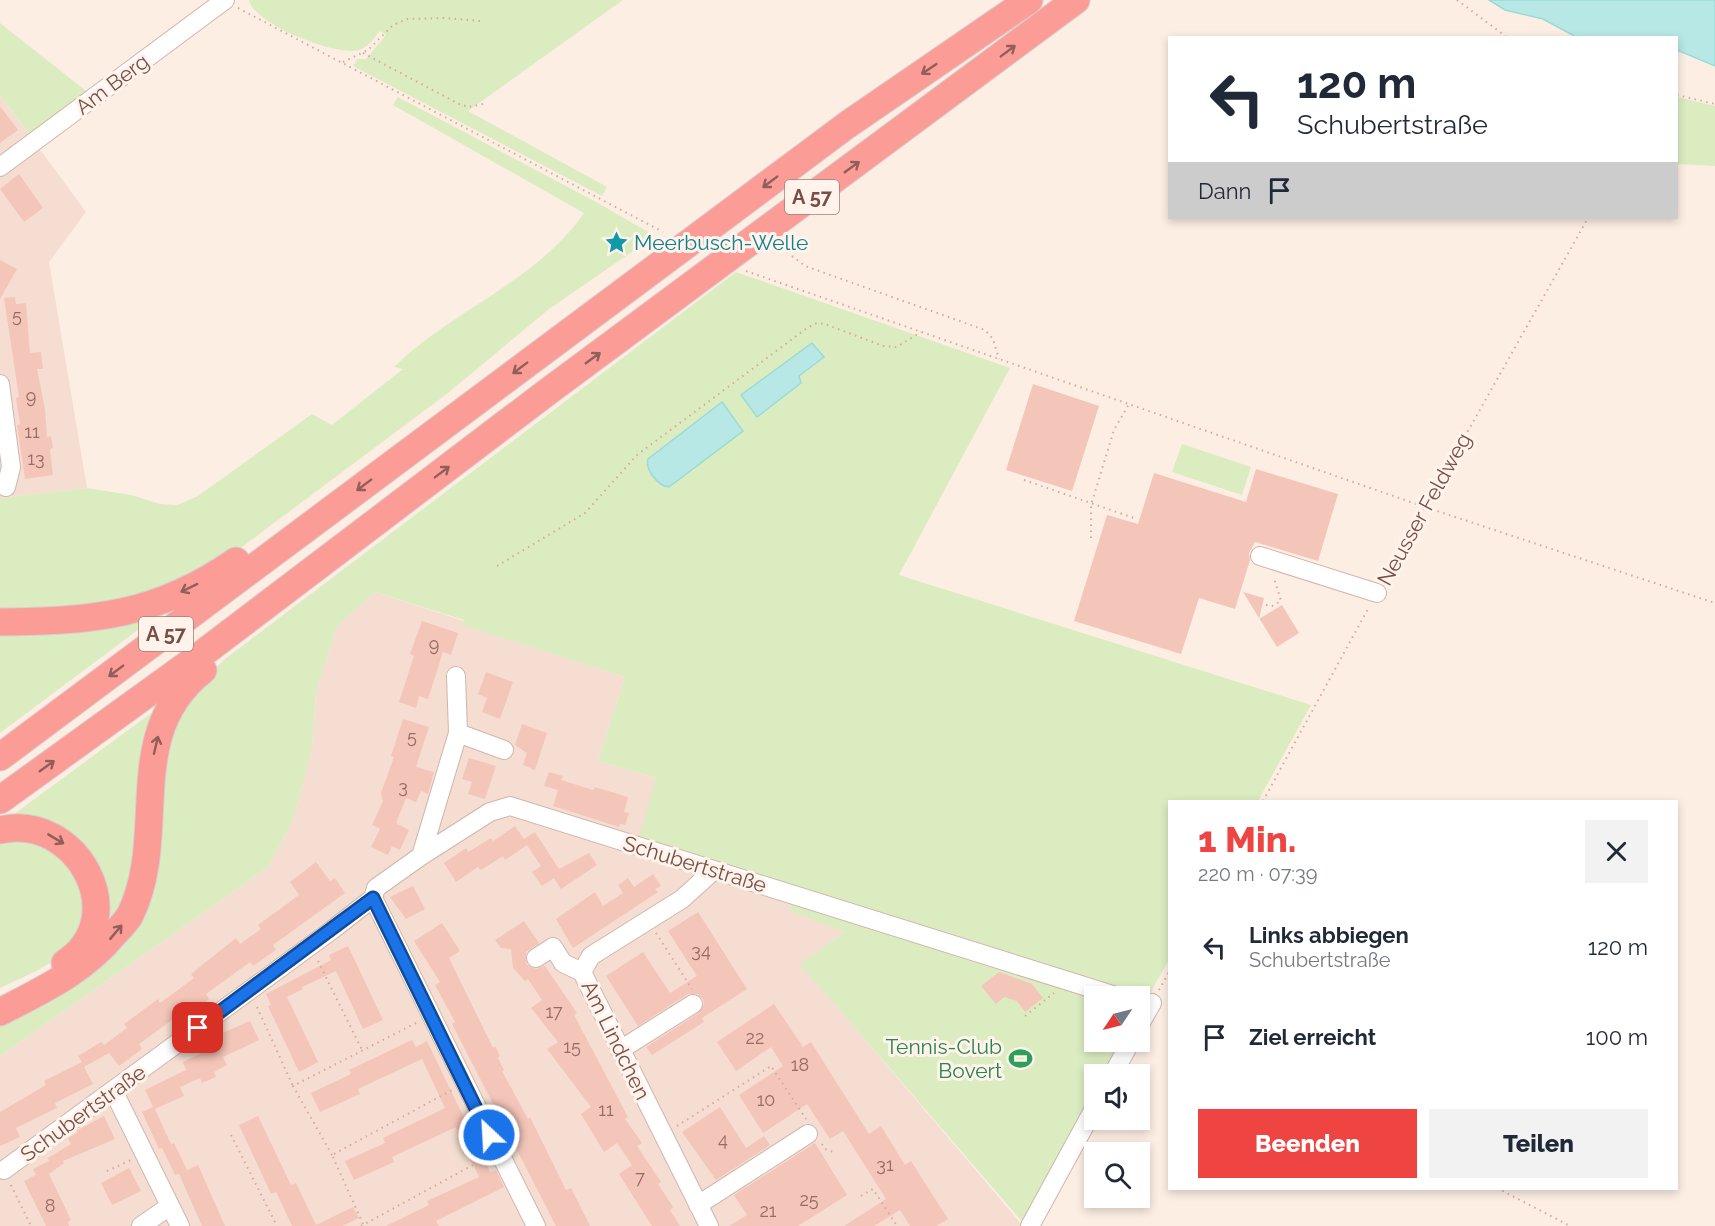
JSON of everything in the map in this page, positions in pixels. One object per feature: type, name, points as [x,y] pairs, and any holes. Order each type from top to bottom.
[{"type":"highway","name":"A 57","points":[[0,757],[847,125],[1029,0]]},
{"type":"highway","name":"A 57","points":[[0,800],[198,657],[546,393],[1077,0]]},
{"type":"highway","points":[[0,622],[63,622],[109,617],[159,602],[215,576],[279,530],[331,510]]},
{"type":"highway","points":[[0,1012],[82,966],[100,952],[129,916],[147,861],[155,742],[168,710],[181,691],[197,675],[292,601],[312,572]]},
{"type":"highway","points":[[0,830],[11,827],[37,829],[58,838],[75,853],[88,871],[95,895],[95,917],[89,936],[77,955],[52,972],[0,995]]},
{"type":"street","name":"Am Berg","points":[[0,167],[224,0]]},
{"type":"street","points":[[0,384],[11,467],[6,487]]},
{"type":"street","points":[[1266,558],[1377,593]]},
{"type":"street","points":[[421,856],[458,733],[456,676]]},
{"type":"street","points":[[458,733],[504,750]]},
{"type":"street","name":"Schubertstraße","points":[[4,1170],[114,1092],[373,898],[376,888],[490,812],[510,806],[1084,986]]},
{"type":"street","name":"Am Lindchen","points":[[709,1226],[582,972],[591,957],[682,899],[714,870]]},
{"type":"street","points":[[373,898],[536,1226]]},
{"type":"street","points":[[536,963],[553,947],[563,963],[582,972]]},
{"type":"street","points":[[620,1050],[693,1004]]},
{"type":"street","points":[[114,1092],[180,1226]]},
{"type":"street","points":[[1030,1226],[1084,1127]]},
{"type":"street","points":[[698,1205],[812,1132]]},
{"type":"street","points":[[142,1226],[170,1206]]},
{"type":"path","points":[[224,0],[663,232]]},
{"type":"path","points":[[1457,0],[1505,36]]},
{"type":"path","points":[[343,62],[363,53],[393,25],[407,19],[445,18],[480,21]]},
{"type":"path","points":[[363,53],[459,104],[469,107],[487,103]]},
{"type":"path","points":[[1678,95],[1715,104]]},
{"type":"path","name":"Neusser Feldweg","points":[[1264,800],[1587,219]]},
{"type":"path","points":[[792,256],[805,266],[985,330],[993,339],[999,359]]},
{"type":"path","points":[[746,271],[1425,507],[1715,603]]},
{"type":"path","points":[[496,566],[585,513],[637,454],[807,328],[818,323],[825,324],[883,346],[897,347],[921,332]]},
{"type":"path","points":[[1090,538],[1091,505],[1114,430],[1129,404]]},
{"type":"path","points":[[1024,480],[1134,518]]},
{"type":"path","points":[[1266,558],[1281,601],[1272,606],[1266,605]]},
{"type":"path","points":[[648,920],[697,996],[697,1001],[693,1004]]},
{"type":"path","points":[[310,945],[363,1051]]},
{"type":"path","points":[[1150,1000],[1168,973]]},
{"type":"path","points":[[1025,1016],[1062,986],[1064,980]]},
{"type":"path","points":[[249,990],[293,1086],[332,1155],[362,1225],[498,1152]]},
{"type":"path","points":[[293,1086],[431,1015]]},
{"type":"path","points":[[662,1135],[771,1066],[812,1132],[825,1149],[833,1152]]},
{"type":"path","points":[[332,1155],[465,1083]]},
{"type":"path","points":[[231,1135],[277,1226]]},
{"type":"path","points":[[107,1172],[144,1153]]},
{"type":"path","points":[[4,1170],[31,1226]]},
{"type":"path","points":[[861,1196],[873,1189],[897,1226]]},
{"type":"path","points":[[1501,1190],[1570,1226]]},
{"type":"shaded area","points":[[0,95],[86,212],[49,262],[87,488],[0,498]]},
{"type":"shaded area","points":[[375,592],[464,621],[463,625],[625,677],[598,761],[656,778],[807,896],[845,932],[801,964],[1023,1226],[0,1226],[0,1056],[268,867],[293,820],[312,748],[316,691],[337,626]]},
{"type":"green space","points":[[249,0],[623,0],[468,111],[607,187],[602,196],[353,66],[357,59],[366,59],[386,35],[380,31],[363,49],[348,51],[333,49],[297,37],[280,28],[265,19],[254,9]]},
{"type":"green space","points":[[0,23],[90,94],[32,138],[0,95]]},
{"type":"green space","points":[[398,97],[598,203],[655,236],[549,309],[448,393],[242,547],[210,567],[110,607],[0,613],[0,498],[87,488],[131,495],[160,504],[177,505],[198,496],[312,414],[332,425],[403,369],[394,367],[417,347],[543,258],[565,237],[584,213],[393,105]]},
{"type":"green space","points":[[1678,97],[1715,106],[1715,166],[1678,164]]},
{"type":"green space","points":[[736,272],[1010,368],[899,575],[1311,705],[1259,800],[1168,800],[1168,962],[1150,993],[1150,986],[1094,986],[638,842],[656,778],[598,761],[625,677],[462,625],[464,620],[375,592],[337,626],[316,691],[312,748],[293,820],[268,867],[0,1056],[0,1021],[63,990],[101,965],[117,951],[145,913],[165,743],[199,684],[225,659]]},
{"type":"green space","points":[[1182,444],[1251,467],[1242,495],[1172,472]]},
{"type":"green space","points":[[174,603],[0,733],[0,629]]},
{"type":"green space","points":[[169,700],[143,841],[109,936],[92,868],[2,823]]},
{"type":"green space","points":[[13,837],[44,844],[63,857],[78,882],[84,910],[77,937],[68,949],[45,966],[0,988],[0,840]]},
{"type":"green space","name":"Tennis-Club Bovert","points":[[800,900],[1084,992],[1084,1052],[1120,1052],[1113,1064],[1084,1064],[1084,1117],[1024,1224],[800,964],[845,932],[788,910]]},
{"type":"water","points":[[1489,0],[1715,0],[1715,66],[1678,50],[1678,36],[1574,36],[1543,19],[1505,10]]},
{"type":"water","points":[[812,343],[824,357],[799,376],[801,383],[757,417],[741,395]]},
{"type":"water","points":[[722,402],[743,431],[669,487],[657,481],[648,468],[648,459]]},
{"type":"building","points":[[0,106],[18,130],[0,143]]},
{"type":"building","points":[[19,174],[43,208],[24,222],[0,189]]},
{"type":"building","points":[[0,260],[17,269],[0,299]]},
{"type":"building","points":[[15,297],[16,304],[26,303],[30,353],[41,352],[43,369],[37,369],[45,409],[47,437],[51,436],[53,448],[50,449],[53,475],[25,479],[17,425],[20,424],[16,398],[19,397],[4,298]]},
{"type":"building","points":[[1033,384],[1099,406],[1072,491],[1006,470]]},
{"type":"building","points":[[1256,469],[1338,494],[1318,561],[1255,542],[1249,553],[1250,560],[1235,609],[1199,598],[1181,654],[1074,621],[1107,515],[1138,524],[1154,473],[1246,502]]},
{"type":"building","points":[[1243,592],[1264,598],[1259,618]]},
{"type":"building","points":[[1282,605],[1299,633],[1277,647],[1260,619]]},
{"type":"building","points":[[422,621],[458,633],[451,655],[443,652],[428,699],[419,696],[416,708],[399,702],[414,656],[410,654]]},
{"type":"building","points":[[486,672],[513,682],[500,719],[482,712],[487,698],[478,694]]},
{"type":"building","points":[[403,719],[429,727],[416,767],[434,772],[428,794],[421,791],[416,802],[406,798],[396,823],[409,830],[400,850],[392,846],[388,855],[371,847],[380,829],[372,825],[383,801],[381,793],[394,757],[391,756]]},
{"type":"building","points":[[522,724],[547,733],[535,770],[523,765],[527,753],[515,745]]},
{"type":"building","points":[[469,758],[496,766],[485,799],[468,794],[472,782],[462,779]]},
{"type":"building","points":[[549,772],[563,776],[561,780],[593,790],[595,787],[628,797],[624,812],[629,813],[625,825],[620,824],[619,827],[553,806],[558,790],[544,786]]},
{"type":"building","points":[[515,826],[524,839],[535,832],[559,869],[589,853],[597,865],[561,889],[554,878],[542,886],[532,872],[541,866],[527,845],[505,860],[503,856],[481,870],[478,867],[456,882],[444,863],[466,848],[468,852],[491,838],[493,841]]},
{"type":"building","points":[[316,862],[330,881],[335,878],[345,893],[273,945],[276,950],[253,966],[250,962],[206,994],[209,999],[186,1016],[183,1012],[139,1044],[142,1049],[119,1066],[109,1053],[84,1067],[93,1084],[55,1103],[57,1108],[16,1128],[20,1137],[0,1146],[0,1112],[46,1085],[44,1081],[82,1062],[78,1056],[101,1042],[104,1045],[127,1028],[124,1024],[158,999],[160,1003],[194,978],[191,974],[236,938],[240,944],[261,929],[258,925],[299,895],[290,882]]},
{"type":"building","points":[[653,874],[661,886],[655,889],[658,892],[573,948],[556,919],[595,892],[603,906],[623,893],[618,885],[628,878],[634,887]]},
{"type":"building","points":[[413,886],[425,909],[406,919],[390,897]]},
{"type":"building","points":[[698,912],[747,989],[702,1018],[704,1022],[652,1055],[646,1047],[699,1013],[704,1004],[703,999],[698,994],[688,994],[638,1026],[606,976],[643,952],[670,993],[697,976],[668,931]]},
{"type":"building","points":[[524,921],[539,943],[526,952],[526,964],[536,969],[545,966],[577,1013],[574,1015],[628,1117],[625,1119],[642,1143],[637,1146],[661,1182],[658,1184],[673,1207],[670,1210],[680,1226],[652,1226],[619,1174],[632,1165],[617,1143],[604,1152],[581,1114],[591,1107],[547,1049],[558,1042],[531,1008],[542,1000],[528,979],[525,981],[513,968],[511,949],[501,948],[495,940]]},
{"type":"building","points":[[442,923],[460,951],[449,958],[493,1048],[495,1046],[500,1056],[498,1058],[504,1070],[502,1071],[528,1119],[530,1117],[566,1190],[571,1188],[590,1226],[556,1226],[452,1024],[455,1022],[435,985],[440,982],[414,941]]},
{"type":"building","points":[[348,946],[383,1020],[363,1029],[336,971],[302,987],[303,989],[287,997],[318,1062],[299,1072],[268,1006],[271,1005],[266,994],[331,960],[329,955]]},
{"type":"building","points":[[999,972],[1032,984],[1043,998],[1025,1012],[1017,1001],[1004,997],[996,1004],[981,986]]},
{"type":"building","points":[[774,1004],[803,1047],[811,1042],[869,1134],[881,1126],[905,1165],[911,1161],[948,1219],[936,1226],[910,1226],[900,1210],[874,1226],[844,1226],[886,1199],[843,1131],[830,1139],[807,1104],[763,1133],[739,1095],[783,1066],[771,1047],[736,1071],[717,1042]]},
{"type":"building","points":[[250,1021],[259,1040],[223,1057],[227,1065],[214,1072],[216,1077],[202,1083],[200,1078],[180,1087],[184,1096],[155,1109],[171,1144],[174,1143],[187,1170],[181,1173],[198,1165],[225,1226],[202,1226],[179,1174],[175,1175],[162,1148],[159,1149],[142,1112],[153,1107],[145,1090],[186,1070],[183,1062],[224,1042],[220,1034]]},
{"type":"building","points":[[412,1040],[416,1047],[427,1041],[490,1172],[496,1170],[504,1187],[436,1221],[439,1226],[386,1226],[429,1205],[427,1201],[479,1177],[456,1127],[392,1157],[394,1162],[354,1180],[345,1161],[385,1143],[383,1138],[445,1108],[422,1059],[358,1089],[360,1094],[320,1112],[311,1093],[351,1074],[349,1070]]},
{"type":"building","points":[[720,1107],[746,1148],[764,1136],[770,1145],[716,1180],[682,1132]]},
{"type":"building","points":[[104,1116],[115,1139],[63,1161],[64,1163],[49,1174],[71,1220],[68,1222],[69,1226],[46,1226],[24,1181],[36,1175],[33,1169],[49,1161],[48,1158],[71,1144],[68,1138],[77,1133],[76,1131]]},
{"type":"building","points":[[258,1116],[291,1185],[296,1183],[316,1225],[353,1207],[359,1218],[342,1226],[292,1226],[276,1192],[271,1194],[239,1125]]},
{"type":"building","points":[[815,1143],[847,1195],[798,1226],[729,1226],[747,1215],[734,1195]]},
{"type":"building","points":[[129,1168],[141,1191],[112,1205],[101,1183]]},
{"type":"place","name":"Meerbusch-Welle","points":[[616,242]]},
{"type":"place","name":"Tennis-Club Bovert","points":[[1020,1058]]},
{"type":"route","points":[[198,1028],[373,898],[489,1135]]}]
